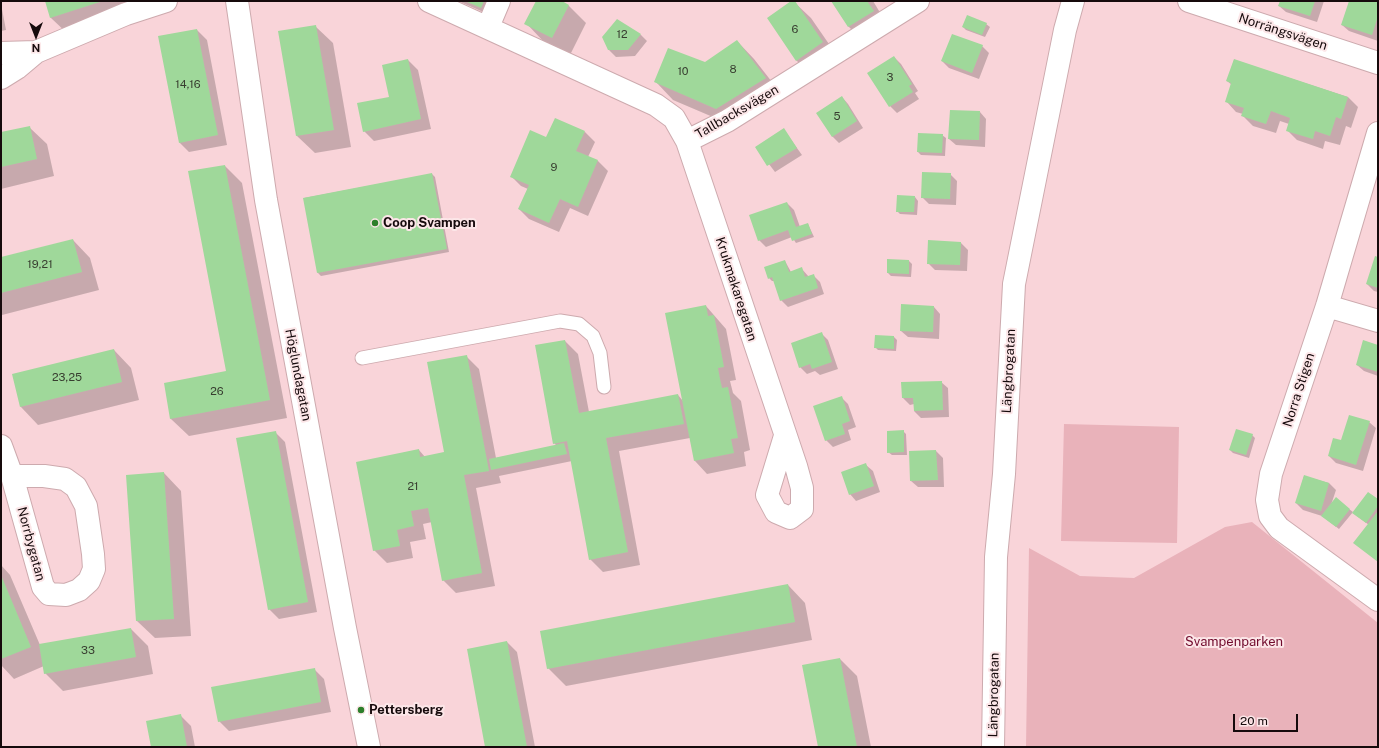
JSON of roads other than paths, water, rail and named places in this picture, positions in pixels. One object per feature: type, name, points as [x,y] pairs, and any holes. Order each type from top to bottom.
[{"type":"street","points":[[1,78],[17,68],[36,52],[126,14],[166,1]]},
{"type":"street","name":"Höglundagatan","points":[[237,1],[268,215],[345,628],[369,747]]},
{"type":"street","name":"Tallbacksvägen","points":[[429,1],[656,104],[674,118],[687,141],[727,121],[918,1]]},
{"type":"street","points":[[488,27],[499,1]]},
{"type":"street","name":"Längbrogatan","points":[[993,747],[996,557],[1004,474],[1014,284],[1065,30],[1074,1]]},
{"type":"street","name":"Norrängsvägen","points":[[1189,1],[1378,63]]},
{"type":"street","points":[[1,53],[36,52]]},
{"type":"street","name":"Norra Stigen","points":[[1378,133],[1327,306],[1272,474],[1267,500],[1270,516],[1279,528],[1378,600]]},
{"type":"street","name":"Krukmakaregatan","points":[[687,141],[785,436]]},
{"type":"street","points":[[1327,306],[1378,321]]},
{"type":"street","name":"Norrbygatan","points":[[1,446],[12,476],[43,587],[49,594],[66,595],[79,590],[89,581],[94,569],[86,506],[76,487],[65,479],[44,476],[12,476]]},
{"type":"lane","points":[[362,358],[560,321],[579,324],[593,336],[600,353],[604,387]]},
{"type":"place","name":"Coop Svampen","points":[[375,223]]},
{"type":"place","name":"Pettersberg","points":[[361,710]]},
{"type":"park label","name":"Svampenparken","points":[[1234,642]]}]
